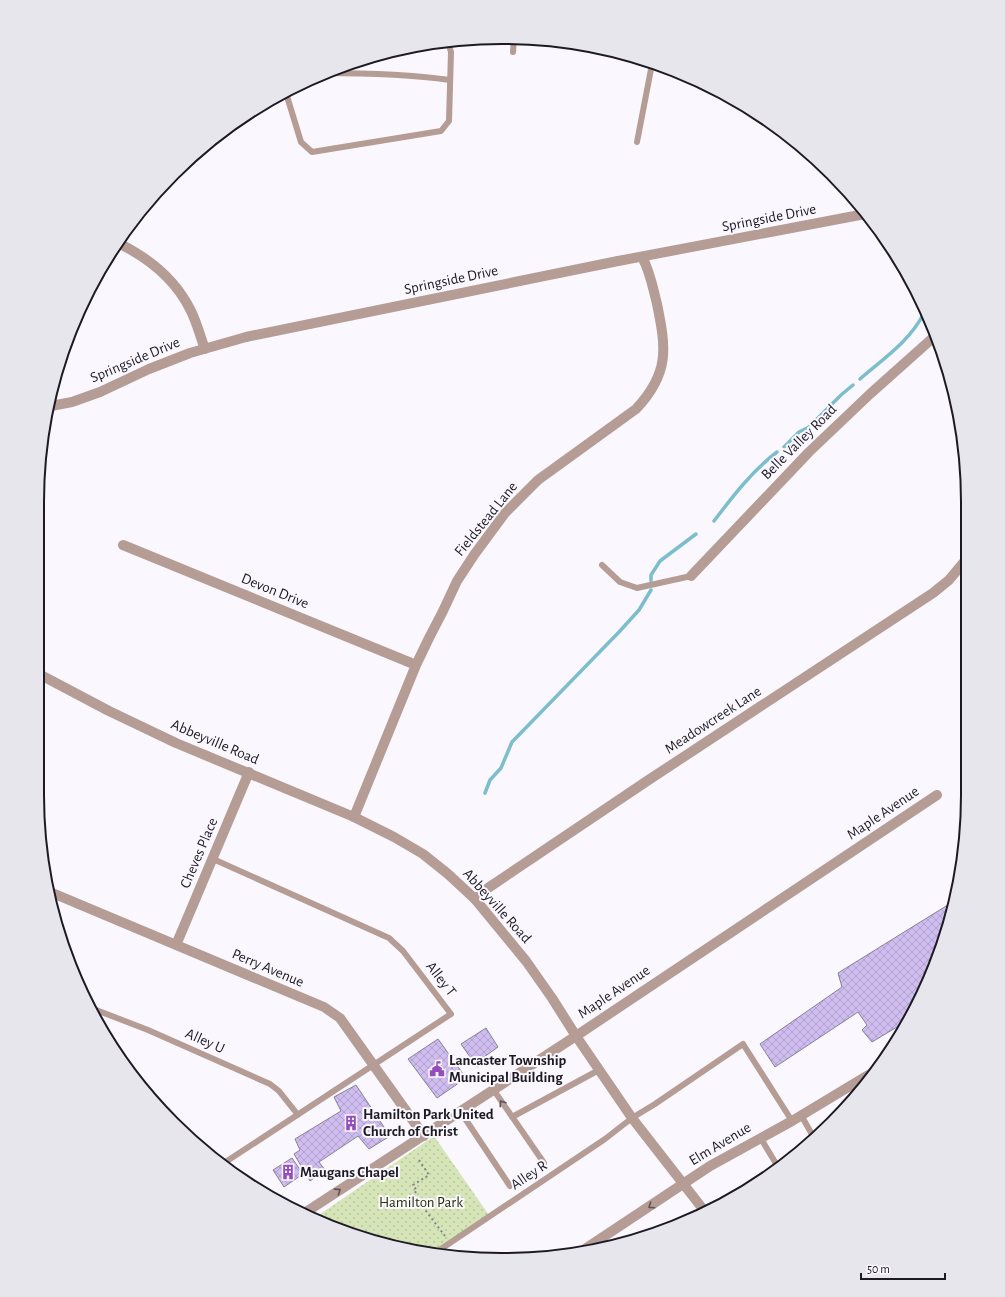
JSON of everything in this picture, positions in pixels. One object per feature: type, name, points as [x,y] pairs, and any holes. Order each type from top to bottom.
[{"type":"street","name":"Springside Drive","points":[[55,405],[72,402],[100,392],[149,369],[205,349],[246,337],[642,257],[859,215]]},
{"type":"street","points":[[123,245],[151,262],[177,288],[192,313],[205,349]]},
{"type":"street","name":"Fieldstead Lane","points":[[354,817],[416,665],[457,581],[474,555],[505,513],[538,480],[636,409],[647,398],[654,387],[663,361],[664,340],[651,278],[642,257]]},
{"type":"street","name":"Belle Valley Road","points":[[691,576],[809,452],[870,394],[931,340]]},
{"type":"street","name":"Devon Drive","points":[[123,545],[416,665]]},
{"type":"street","name":"Meadowcreek Lane","points":[[475,899],[488,888],[650,779],[933,593],[949,580],[961,566]]},
{"type":"street","name":"Abbeyville Road","points":[[44,677],[108,711],[176,743],[249,772],[354,817],[394,837],[423,854],[448,874],[475,899],[526,962],[552,998],[632,1118],[702,1207]]},
{"type":"street","name":"Cheves Place","points":[[176,945],[249,772]]},
{"type":"street","name":"Maple Avenue","points":[[309,1210],[576,1036],[937,794]]},
{"type":"street","name":"Perry Avenue","points":[[55,894],[324,1007],[340,1018],[424,1136]]},
{"type":"street","name":"Elm Avenue","points":[[593,1244],[710,1166],[760,1137],[792,1121],[862,1079]]},
{"type":"lane","points":[[513,52],[514,44]]},
{"type":"lane","points":[[287,98],[301,142],[312,152],[441,131],[449,121],[451,52],[450,47]]},
{"type":"lane","points":[[637,142],[651,68]]},
{"type":"lane","points":[[342,73],[380,73],[450,80]]},
{"type":"lane","points":[[602,564],[620,582],[637,588],[691,576]]},
{"type":"lane","name":"Alley T","points":[[213,859],[389,938],[403,951],[451,1014],[227,1161]]},
{"type":"lane","name":"Alley U","points":[[98,1011],[148,1030],[270,1084],[280,1091],[298,1115]]},
{"type":"lane","name":"Alley R","points":[[443,1249],[605,1139],[632,1118],[743,1044],[792,1121]]},
{"type":"lane","points":[[512,1117],[599,1070]]},
{"type":"lane","points":[[493,1090],[544,1163]]},
{"type":"lane","points":[[460,1111],[510,1186]]},
{"type":"lane","points":[[801,1115],[811,1133]]},
{"type":"lane","points":[[760,1137],[775,1163]]},
{"type":"path","points":[[419,1160],[429,1175],[413,1185],[417,1191],[413,1194],[448,1242]]},
{"type":"green space","name":"Hamilton Park","points":[[434,1136],[489,1215],[438,1248],[413,1244],[355,1229],[319,1215]]},
{"type":"green space","points":[[375,1230],[379,1235],[370,1233]]},
{"type":"building","points":[[947,906],[937,942],[926,970],[899,1026],[872,1042],[862,1030],[867,1025],[858,1012],[775,1067],[760,1044],[842,987],[838,973]]},
{"type":"building","points":[[486,1028],[498,1047],[484,1057],[486,1061],[477,1067],[461,1044]]},
{"type":"building","name":"Lancaster Township Municipal Building","points":[[438,1039],[466,1078],[437,1098],[408,1059]]},
{"type":"building","name":"Hamilton Park United Church of Christ","points":[[356,1085],[390,1136],[369,1149],[358,1136],[319,1162],[325,1170],[310,1181],[294,1154],[300,1150],[295,1139],[341,1111],[334,1097]]},
{"type":"building","name":"Maugans Chapel","points":[[292,1158],[303,1174],[284,1187],[273,1170]]},
{"type":"waterway","points":[[860,379],[904,341],[922,317]]},
{"type":"waterway","points":[[784,447],[799,432],[809,427],[853,385]]},
{"type":"waterway","points":[[714,521],[751,476],[777,452]]},
{"type":"waterway","points":[[651,581],[651,575],[660,561],[696,534]]},
{"type":"waterway","points":[[485,793],[490,780],[501,768],[512,742],[619,632],[639,610],[651,590]]},
{"type":"place","name":"Lancaster Township Municipal Building","points":[[437,1069]]},
{"type":"place","name":"Hamilton Park United Church of Christ","points":[[351,1123]]},
{"type":"place","name":"Maugans Chapel","points":[[288,1172]]}]
